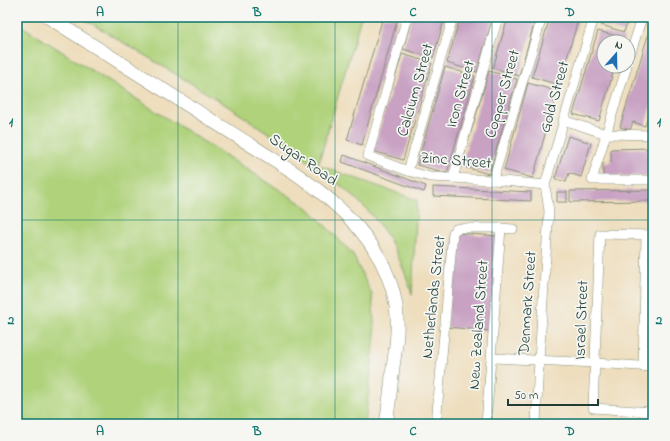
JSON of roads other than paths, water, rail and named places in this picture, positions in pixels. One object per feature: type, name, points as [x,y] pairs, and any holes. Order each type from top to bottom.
[{"type":"main road","name":"Sugar Road","points":[[48,17],[292,171],[335,202],[352,220],[383,262],[391,282],[396,307],[397,337],[386,424]]},
{"type":"street","name":"Zinc Street","points":[[407,17],[368,156],[408,171],[430,177],[494,180],[545,185]]},
{"type":"street","name":"Calcium Street","points":[[408,171],[453,17]]},
{"type":"street","name":"Iron Street","points":[[453,178],[498,17]]},
{"type":"street","name":"Copper Street","points":[[494,180],[542,17]]},
{"type":"street","name":"Gold Street","points":[[545,185],[594,17]]},
{"type":"street","points":[[636,36],[642,17]]},
{"type":"street","points":[[625,74],[592,180],[653,180]]},
{"type":"street","points":[[563,120],[606,134],[652,133]]},
{"type":"street","name":"Denmark Street","points":[[536,424],[549,211],[545,185]]},
{"type":"street","name":"Netherlands Street","points":[[436,424],[453,232],[456,229],[461,228],[513,229]]},
{"type":"street","name":"New Zealand Street","points":[[486,424],[501,228]]},
{"type":"street","name":"Israel Street","points":[[650,235],[600,234],[593,408],[653,412]]},
{"type":"street","points":[[643,367],[650,235]]},
{"type":"street","points":[[492,358],[596,363],[653,368]]}]
